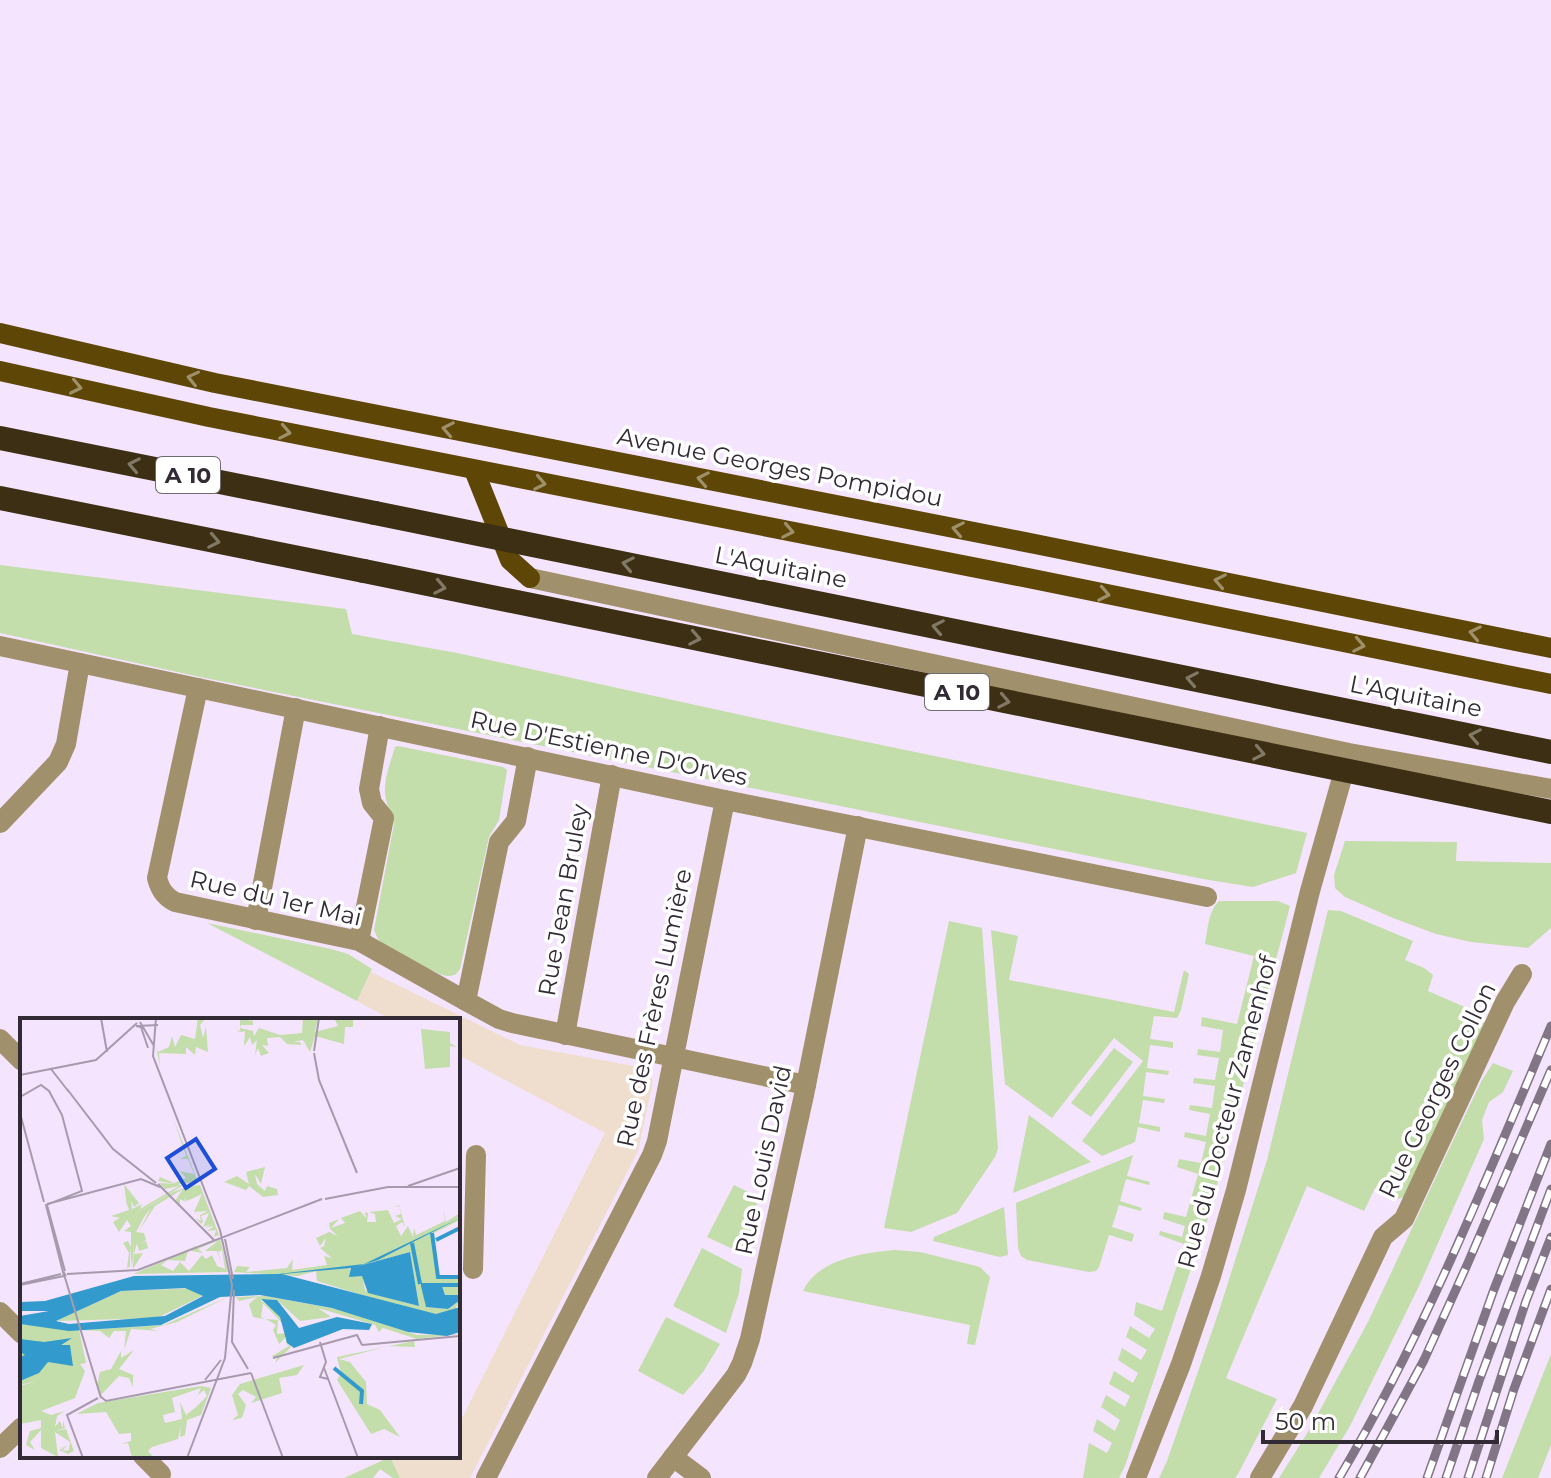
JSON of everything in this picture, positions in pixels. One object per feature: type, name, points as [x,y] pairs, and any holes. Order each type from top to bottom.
[{"type":"highway","name":"L'Aquitaine","points":[[0,438],[1551,752]]},
{"type":"highway","name":"A 10","points":[[0,498],[1551,812]]},
{"type":"main road","name":"Avenue Georges Pompidou","points":[[0,333],[215,383],[1551,648]]},
{"type":"main road","points":[[0,371],[209,417],[1551,684]]},
{"type":"main road","points":[[474,470],[510,560],[530,578]]},
{"type":"street","points":[[530,578],[1349,753],[1551,789]]},
{"type":"street","name":"Rue D'Estienne D'Orves","points":[[0,646],[725,800],[1207,897]]},
{"type":"street","points":[[0,823],[58,762],[66,744],[80,663]]},
{"type":"street","name":"Rue du 1er Mai","points":[[198,688],[157,878],[162,892],[175,902],[359,941],[499,1019],[512,1023],[806,1085]]},
{"type":"street","points":[[256,920],[296,708]]},
{"type":"street","points":[[359,941],[384,818],[372,803],[369,789],[380,726]]},
{"type":"street","name":"Rue du Docteur Zamenhof","points":[[1136,1478],[1181,1364],[1216,1262],[1310,891],[1349,753]]},
{"type":"street","points":[[466,1001],[499,842],[516,821],[528,757]]},
{"type":"street","name":"Rue Jean Bruley","points":[[565,1035],[612,775]]},
{"type":"street","name":"Rue des Frères Lumière","points":[[486,1478],[657,1141],[725,800]]},
{"type":"street","name":"Rue Louis David","points":[[657,1478],[736,1375],[750,1339],[806,1085],[858,826]]},
{"type":"street","name":"Rue Georges Collon","points":[[1260,1478],[1303,1406],[1383,1237],[1404,1219],[1505,1002],[1522,974]]},
{"type":"street","points":[[0,1039],[20,1059]]},
{"type":"street","points":[[473,1269],[466,1214],[476,1155]]},
{"type":"street","points":[[0,1312],[20,1332]]},
{"type":"street","points":[[0,1448],[20,1429]]},
{"type":"street","points":[[673,1457],[701,1478]]},
{"type":"street","points":[[145,1458],[161,1474]]},
{"type":"shaded area","points":[[371,972],[520,1045],[645,1068],[653,1081],[638,1151],[470,1478],[400,1478],[390,1458],[460,1458],[460,1422],[605,1133],[460,1056],[460,1018],[388,1018],[357,1001]]},
{"type":"green space","points":[[0,565],[346,609],[352,634],[457,653],[1307,833],[1296,873],[1253,887],[200,677],[0,633]]},
{"type":"green space","points":[[395,747],[507,770],[499,820],[489,837],[460,969],[454,975],[436,972],[383,944],[374,930],[394,824],[385,796],[386,781]]},
{"type":"green space","points":[[1345,841],[1457,842],[1456,861],[1551,863],[1551,928],[1528,948],[1471,942],[1436,934],[1393,918],[1345,897],[1335,888],[1334,875]]},
{"type":"green space","points":[[1219,901],[1278,901],[1290,906],[1210,1212],[1125,1466],[1119,1478],[1083,1478],[1089,1443],[1107,1453],[1112,1443],[1093,1431],[1097,1419],[1115,1431],[1120,1420],[1101,1407],[1106,1395],[1125,1407],[1130,1396],[1109,1384],[1114,1371],[1133,1383],[1138,1373],[1118,1360],[1122,1348],[1141,1360],[1147,1350],[1126,1337],[1130,1326],[1149,1338],[1155,1329],[1134,1315],[1136,1302],[1162,1311],[1184,1244],[1159,1235],[1160,1231],[1182,1237],[1185,1226],[1163,1219],[1164,1212],[1186,1217],[1198,1174],[1177,1167],[1179,1159],[1201,1163],[1206,1142],[1184,1137],[1185,1132],[1206,1136],[1210,1114],[1189,1110],[1190,1105],[1212,1108],[1215,1086],[1193,1083],[1194,1078],[1215,1080],[1219,1058],[1197,1055],[1198,1049],[1220,1052],[1223,1030],[1201,1026],[1202,1017],[1237,1024],[1254,956],[1205,944],[1211,915]]},
{"type":"green space","points":[[1328,910],[1341,911],[1413,941],[1405,960],[1433,975],[1428,991],[1483,1015],[1484,1024],[1409,1196],[1397,1199],[1375,1188],[1364,1211],[1307,1186],[1226,1378],[1277,1399],[1238,1474],[1235,1478],[1159,1478],[1219,1311],[1267,1160]]},
{"type":"green space","points":[[949,921],[982,928],[998,1149],[957,1213],[911,1232],[884,1228]]},
{"type":"green space","points":[[207,923],[331,949],[348,954],[372,969],[357,1001]]},
{"type":"green space","points":[[991,930],[1018,936],[1009,980],[1174,1012],[1184,970],[1189,974],[1177,1018],[1154,1016],[1150,1039],[1173,1042],[1173,1048],[1150,1045],[1147,1068],[1169,1071],[1168,1075],[1146,1072],[1143,1096],[1165,1099],[1164,1103],[1143,1100],[1139,1123],[1160,1127],[1160,1132],[1138,1127],[1135,1142],[1102,1156],[1082,1141],[1143,1061],[1114,1038],[1052,1118],[1005,1084]]},
{"type":"green space","points":[[1114,1048],[1133,1062],[1091,1117],[1071,1103]]},
{"type":"green space","points":[[1493,1063],[1513,1071],[1503,1092],[1489,1102],[1482,1120],[1484,1139],[1419,1286],[1350,1426],[1319,1478],[1279,1478],[1368,1322],[1482,1080]]},
{"type":"green space","points":[[1029,1115],[1091,1162],[1013,1193]]},
{"type":"green space","points":[[1133,1155],[1127,1176],[1150,1182],[1149,1185],[1126,1179],[1120,1201],[1142,1208],[1141,1211],[1119,1205],[1112,1227],[1134,1234],[1132,1242],[1109,1235],[1099,1267],[1089,1272],[1027,1260],[1021,1256],[1016,1203]]},
{"type":"green space","points":[[734,1185],[758,1197],[746,1255],[707,1237]]},
{"type":"green space","points":[[1004,1207],[1008,1255],[1000,1257],[933,1241],[934,1237]]},
{"type":"green space","points":[[702,1248],[742,1269],[739,1293],[726,1333],[673,1306]]},
{"type":"green space","points":[[894,1250],[920,1252],[980,1267],[990,1277],[975,1345],[967,1344],[970,1325],[803,1291],[810,1280],[830,1265],[856,1256]]},
{"type":"green space","points":[[666,1317],[720,1344],[703,1372],[683,1395],[638,1371]]},
{"type":"green space","points":[[1551,1354],[1551,1445],[1538,1478],[1502,1478]]},
{"type":"green space","points":[[390,1458],[400,1478],[393,1478],[380,1469],[373,1478],[344,1478]]},
{"type":"railway","points":[[1339,1478],[1426,1312],[1551,1026]]},
{"type":"railway","points":[[1360,1478],[1424,1360],[1551,1070]]},
{"type":"railway","points":[[1427,1478],[1493,1292],[1551,1144]]},
{"type":"railway","points":[[1446,1478],[1551,1189]]},
{"type":"railway","points":[[1468,1478],[1526,1301],[1551,1237]]},
{"type":"railway","points":[[1486,1478],[1514,1389],[1551,1289]]}]
